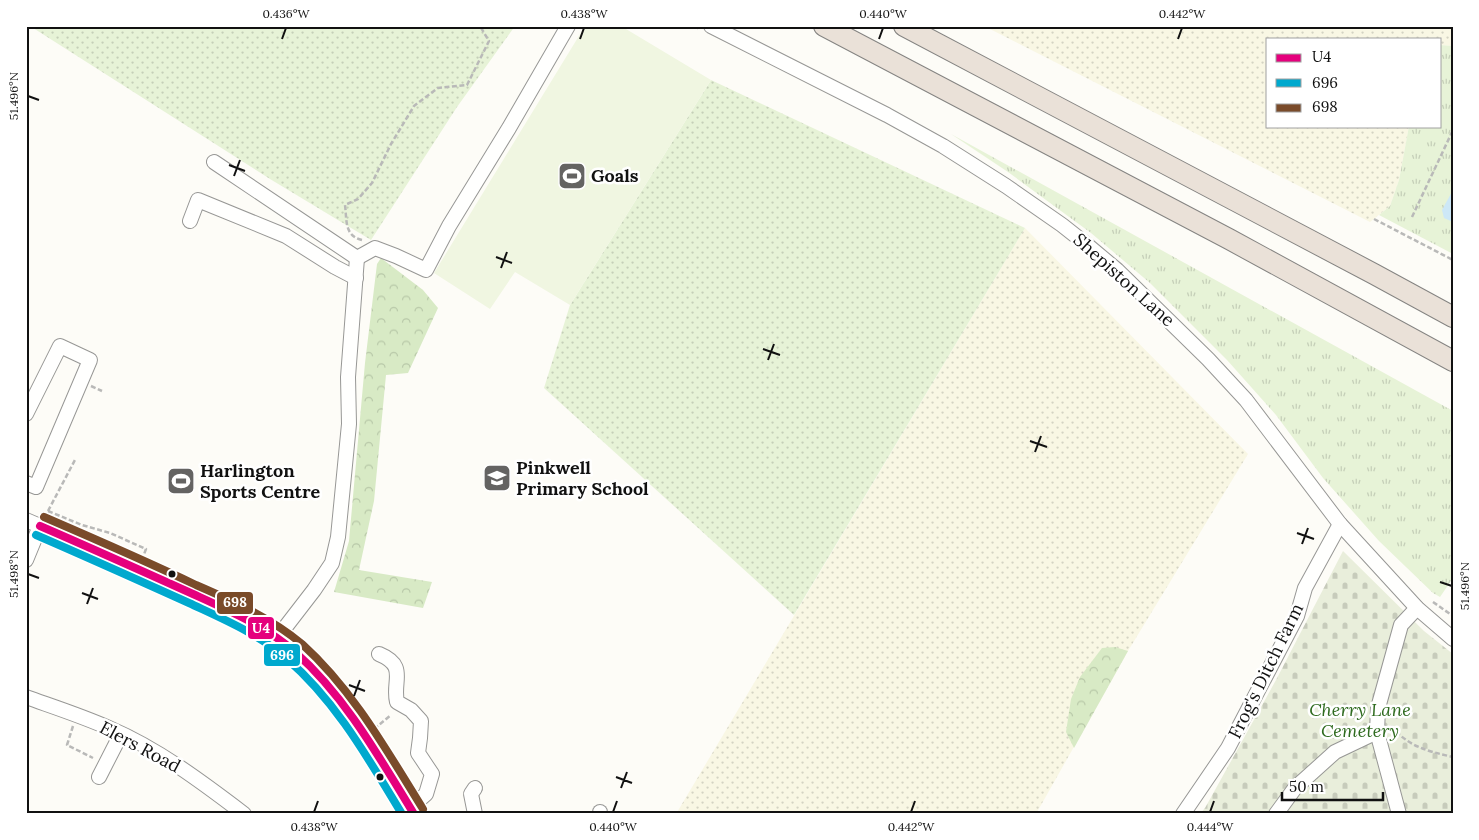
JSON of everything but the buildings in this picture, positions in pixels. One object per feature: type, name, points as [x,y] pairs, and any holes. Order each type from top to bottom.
[{"type":"highway","points":[[824,26],[1212,231],[1453,362]]},
{"type":"highway","points":[[904,26],[1374,274],[1453,318]]},
{"type":"highway","points":[[1389,326],[1453,374]]},
{"type":"street","points":[[357,258],[375,248],[426,270],[449,226],[568,26]]},
{"type":"street","name":"Shepiston Lane","points":[[707,29],[887,115],[943,146],[1006,186],[1062,225],[1117,270],[1208,359],[1246,400],[1340,524],[1416,608],[1453,638]]},
{"type":"street","points":[[214,162],[357,258]]},
{"type":"street","points":[[190,221],[198,200],[286,236],[356,278]]},
{"type":"street","points":[[277,638],[332,563],[338,537],[349,424],[348,376],[357,258]]},
{"type":"street","points":[[26,414],[60,346],[90,360],[36,487],[26,483]]},
{"type":"street","points":[[26,520],[139,568],[242,616],[277,638],[298,655],[325,682],[349,712],[412,811],[426,794],[432,774],[418,753],[421,721],[411,710],[397,702],[397,671],[388,658],[379,654]]},
{"type":"street","name":"Frog's Ditch Farm","points":[[1183,814],[1228,748],[1297,616],[1298,600],[1304,588],[1340,524]]},
{"type":"street","points":[[26,560],[40,526]]},
{"type":"street","points":[[1399,814],[1377,732],[1378,708],[1401,625],[1416,608]]},
{"type":"street","name":"Elers Road","points":[[26,697],[121,734],[196,778],[244,814]]},
{"type":"street","points":[[1276,814],[1295,788],[1334,752],[1377,732]]},
{"type":"street","points":[[99,777],[121,734]]},
{"type":"street","points":[[475,814],[472,794],[476,788]]},
{"type":"path","points":[[375,248],[366,241],[355,238],[348,231],[345,205],[358,199],[372,183],[391,144],[414,106],[438,88],[466,85],[489,42],[480,26]]},
{"type":"path","points":[[691,26],[707,29]]},
{"type":"path","points":[[1412,216],[1453,130]]},
{"type":"path","points":[[1374,219],[1453,260]]},
{"type":"path","points":[[76,458],[48,511],[82,525],[110,533],[146,549],[139,568]]},
{"type":"path","points":[[1431,600],[1453,616]]},
{"type":"path","points":[[370,744],[376,740],[370,732],[402,706]]},
{"type":"path","points":[[1378,715],[1396,733],[1411,744],[1421,749],[1453,757]]},
{"type":"path","points":[[76,716],[67,745],[106,764]]},
{"type":"shaded area","points":[[984,26],[1453,26],[1453,46],[1442,45],[1442,38],[1266,38],[1266,128],[1409,128],[1399,180],[1390,206],[1370,222]]},
{"type":"shaded area","points":[[1025,228],[1248,454],[1128,651],[1036,814],[676,814]]},
{"type":"green space","points":[[30,26],[515,26],[457,107],[371,240],[270,179]]},
{"type":"green space","name":"Goals","points":[[585,26],[621,26],[711,80],[570,305],[515,272],[490,309],[434,273]]},
{"type":"green space","points":[[1442,45],[1453,46],[1453,254],[1379,215],[1390,206],[1399,180],[1409,128],[1442,128]]},
{"type":"green space","points":[[711,80],[1025,228],[794,615],[544,388],[570,305]]},
{"type":"green space","points":[[951,134],[1453,411],[1453,578],[1440,597],[1433,593],[1379,541],[1323,478],[1276,415],[1227,360],[1150,283],[1091,233],[1008,172]]},
{"type":"green space","points":[[381,258],[423,290],[438,308],[408,373],[386,375],[374,501],[359,570],[432,582],[423,608],[334,592],[349,541],[365,363],[377,264]]},
{"type":"green space","name":"Cherry Lane Cemetery","points":[[1343,551],[1424,631],[1453,654],[1453,814],[1200,814],[1276,680]]},
{"type":"green space","points":[[1115,647],[1128,651],[1074,748],[1066,732],[1071,699],[1080,677],[1102,648]]},
{"type":"water","points":[[1453,190],[1453,222],[1444,218],[1442,210]]},
{"type":"transit line","name":"698","points":[[44,517],[238,604],[278,626],[302,644],[353,701],[423,809]]},
{"type":"transit line","name":"U4","points":[[40,526],[246,619],[271,634],[295,652],[330,688],[360,728],[414,814]]},
{"type":"transit line","name":"696","points":[[36,535],[215,615],[253,635],[276,650],[305,676],[336,712],[364,752],[402,814]]},
{"type":"place","name":"Goals","points":[[572,176]]},
{"type":"place","name":"Pinkwell Primary School","points":[[497,478]]},
{"type":"place","name":"Harlington Sports Centre","points":[[181,481]]}]
